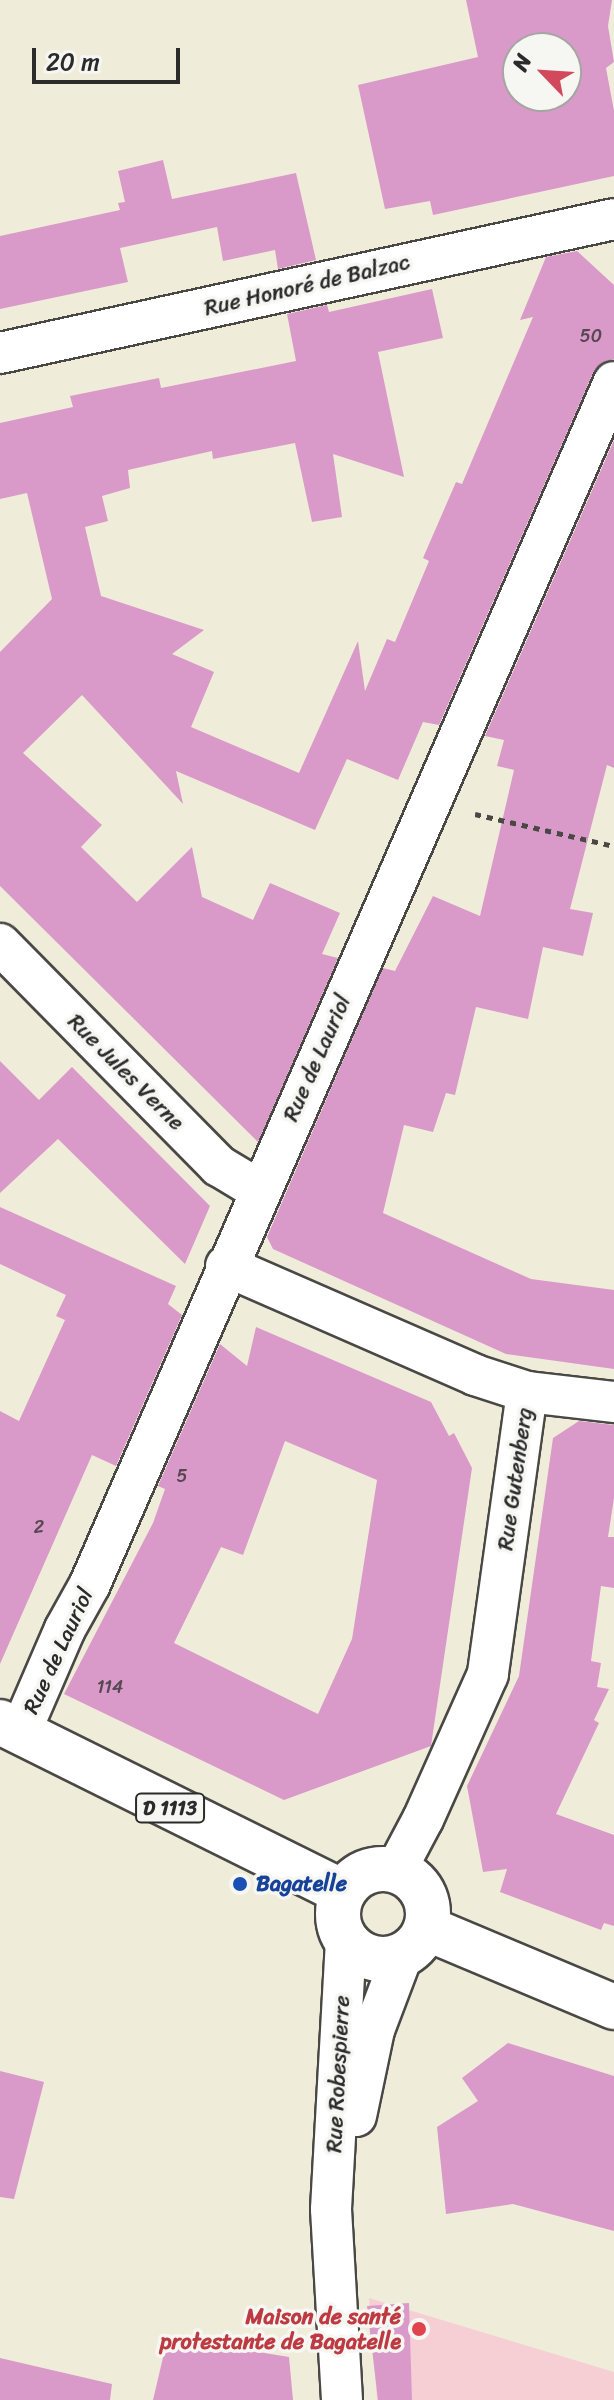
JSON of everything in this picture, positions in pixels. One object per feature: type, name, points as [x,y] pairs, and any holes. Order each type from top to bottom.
[{"type":"main road","name":"D 1113","points":[[10,1727],[343,1892]]},
{"type":"main road","points":[[414,1942],[427,1904],[423,1892],[407,1875],[396,1870],[365,1872],[343,1892],[337,1914],[346,1940],[351,1947],[375,1959],[414,1942],[614,2007]]},
{"type":"street","name":"Rue Honoré de Balzac","points":[[0,353],[614,219]]},
{"type":"street","name":"Rue de Lauriol","points":[[10,1727],[90,1584],[259,1190],[614,382]]},
{"type":"street","name":"Rue Jules Verne","points":[[0,944],[219,1166],[259,1190]]},
{"type":"street","name":"Rue Gutenberg","points":[[226,1266],[475,1375],[527,1392],[488,1674],[423,1819],[396,1870]]},
{"type":"street","points":[[527,1392],[614,1402]]},
{"type":"street","name":"Rue Robespierre","points":[[342,2400],[331,2209],[346,1940]]},
{"type":"street","name":"Rue Robespierre","points":[[331,2209],[354,2131],[374,2030],[414,1942]]},
{"type":"path","points":[[429,802],[614,846]]},
{"type":"shaded area","name":"Maison de santé protestante de Bagatelle","points":[[369,2298],[614,2372],[614,2400],[377,2400]]},
{"type":"building","points":[[466,0],[612,0],[608,26],[614,62],[606,68],[614,111],[614,176],[433,215],[430,201],[385,209],[358,85],[478,57]]},
{"type":"building","points":[[163,160],[172,199],[296,173],[316,260],[278,269],[275,250],[223,261],[217,227],[120,248],[128,282],[0,309],[0,236],[120,210],[118,203],[125,202],[118,171]]},
{"type":"building","points":[[577,251],[614,285],[614,359],[601,363],[593,373],[439,725],[423,722],[398,780],[347,759],[315,830],[176,771],[183,804],[82,695],[23,753],[102,825],[81,847],[137,902],[192,847],[202,897],[253,920],[270,883],[340,913],[322,954],[338,958],[258,1142],[0,886],[0,652],[52,599],[27,493],[0,499],[0,423],[73,407],[70,396],[159,378],[161,388],[296,361],[287,314],[327,305],[329,312],[432,289],[443,338],[378,352],[404,477],[333,454],[342,517],[312,522],[295,443],[213,459],[212,451],[128,470],[130,488],[102,496],[108,521],[85,527],[101,596],[204,630],[172,654],[214,672],[191,727],[299,773],[358,641],[365,691],[387,639],[395,642],[429,561],[423,558],[456,482],[462,484],[533,317],[520,320],[546,257]]},
{"type":"building","points":[[614,440],[614,768],[607,765],[570,909],[593,913],[583,956],[543,947],[528,1019],[476,1007],[455,1095],[446,1093],[433,1132],[404,1125],[383,1213],[531,1279],[614,1290],[614,1369],[506,1354],[273,1249],[267,1237],[383,968],[395,971],[433,896],[480,916],[514,770],[497,766],[504,740],[485,736]]},
{"type":"building","points":[[0,1061],[39,1100],[72,1067],[210,1206],[185,1264],[58,1139],[0,1193]]},
{"type":"building","points":[[0,1207],[176,1286],[168,1304],[182,1315],[116,1466],[92,1455],[0,1664],[0,1411],[19,1421],[65,1320],[56,1316],[66,1295],[0,1264]]},
{"type":"building","points":[[256,1327],[431,1402],[449,1436],[454,1433],[472,1468],[431,1746],[284,1800],[64,1694],[153,1523],[165,1489],[158,1486],[220,1344],[247,1366]],"holes":[[[285,1441],[377,1480],[352,1639],[318,1714],[174,1643],[221,1547],[243,1555]]]},
{"type":"building","points":[[579,1421],[614,1425],[614,1498],[608,1537],[614,1537],[614,1588],[601,1586],[591,1661],[601,1663],[597,1687],[609,1689],[594,1720],[599,1723],[556,1814],[614,1835],[614,1926],[604,1923],[601,1930],[500,1892],[507,1869],[483,1872],[467,1786],[519,1676],[553,1438]]},
{"type":"building","points":[[508,2043],[614,2076],[614,2231],[513,2204],[446,2214],[437,2127],[478,2101],[462,2078]]},
{"type":"building","points":[[0,2071],[44,2082],[14,2199],[0,2197]]},
{"type":"building","points":[[409,2303],[412,2400],[378,2400],[367,2306]]},
{"type":"building","points":[[229,2347],[289,2357],[293,2400],[153,2400],[165,2349]]},
{"type":"building","points":[[0,2358],[112,2384],[110,2400],[0,2400]]},
{"type":"place","name":"Bagatelle","points":[[240,1884]]},
{"type":"place","name":"Maison de santé protestante de Bagatelle","points":[[419,2329]]}]
